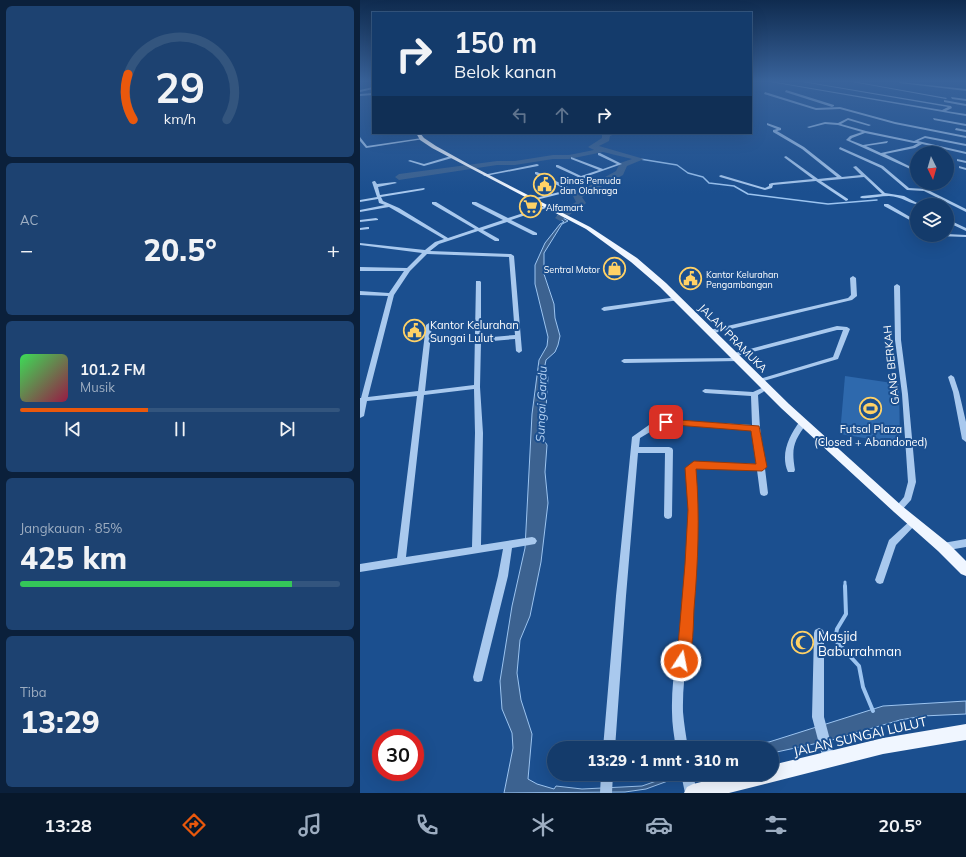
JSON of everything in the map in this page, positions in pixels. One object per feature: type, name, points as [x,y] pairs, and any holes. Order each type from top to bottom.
[{"type":"main road","name":"JALAN PRAMUKA","points":[[419,134],[422,139],[452,157],[600,236],[634,260],[677,299],[758,381],[898,509],[943,547],[966,570]]},
{"type":"main road","name":"JALAN SUNGAI LULUT","points":[[689,784],[827,752],[883,746],[966,732]]},
{"type":"street","points":[[884,119],[966,137]]},
{"type":"street","points":[[934,119],[966,125]]},
{"type":"street","points":[[838,124],[850,120],[869,124]]},
{"type":"street","points":[[809,127],[825,123],[838,124],[865,132],[966,153]]},
{"type":"street","points":[[768,124],[780,129],[774,131],[808,152],[841,178]]},
{"type":"street","points":[[956,129],[966,131]]},
{"type":"street","points":[[865,132],[848,139],[910,168]]},
{"type":"street","points":[[914,142],[925,137],[966,145]]},
{"type":"street","points":[[360,138],[366,147],[422,139]]},
{"type":"street","points":[[863,146],[887,142]]},
{"type":"street","points":[[881,154],[914,147],[921,144]]},
{"type":"street","points":[[840,148],[882,167],[908,189],[925,190],[966,211]]},
{"type":"street","points":[[561,184],[620,163],[599,154]]},
{"type":"street","points":[[410,161],[422,165],[452,157]]},
{"type":"street","points":[[786,157],[846,200]]},
{"type":"street","points":[[572,158],[603,170]]},
{"type":"street","points":[[958,160],[966,162]]},
{"type":"street","points":[[485,175],[537,165]]},
{"type":"street","points":[[557,166],[594,183]]},
{"type":"street","points":[[855,167],[883,193],[903,197],[910,200]]},
{"type":"street","points":[[960,168],[966,169]]},
{"type":"street","points":[[534,200],[571,191],[561,184],[536,173]]},
{"type":"street","points":[[721,176],[765,189],[771,187],[770,185],[772,184],[864,176]]},
{"type":"street","points":[[395,183],[374,184],[380,202],[397,209],[446,239]]},
{"type":"street","points":[[360,201],[423,189]]},
{"type":"street","points":[[862,197],[889,195]]},
{"type":"street","points":[[434,203],[497,240]]},
{"type":"street","points":[[474,203],[535,234]]},
{"type":"street","points":[[886,205],[910,219]]},
{"type":"street","points":[[360,211],[388,206]]},
{"type":"street","points":[[360,416],[362,400],[391,295],[408,270],[433,245],[446,239],[547,207]]},
{"type":"street","points":[[360,221],[376,219]]},
{"type":"street","points":[[954,224],[966,230]]},
{"type":"street","points":[[360,229],[367,228]]},
{"type":"street","points":[[954,236],[966,236]]},
{"type":"street","points":[[360,244],[425,252],[511,256],[519,351]]},
{"type":"street","points":[[360,268],[408,270]]},
{"type":"street","points":[[710,332],[850,299],[854,296],[853,278]]},
{"type":"street","points":[[476,549],[479,433],[477,387],[478,282]]},
{"type":"street","name":"GANG BERKAH","points":[[897,286],[898,340],[905,394],[912,482],[908,498],[898,509]]},
{"type":"street","points":[[360,293],[391,295]]},
{"type":"street","points":[[604,310],[677,299]]},
{"type":"street","points":[[401,561],[429,325]]},
{"type":"street","points":[[624,361],[735,358],[837,328],[845,328],[847,331],[837,357],[833,360],[758,381]]},
{"type":"street","points":[[478,340],[517,337]]},
{"type":"street","points":[[951,377],[956,392],[966,439]]},
{"type":"street","points":[[362,400],[477,387]]},
{"type":"street","points":[[705,391],[754,394],[766,388]]},
{"type":"street","points":[[754,394],[756,428],[764,493]]},
{"type":"street","points":[[610,741],[636,437],[652,427],[666,422],[756,428]]},
{"type":"street","points":[[791,470],[789,452],[791,441],[803,423]]},
{"type":"street","points":[[635,450],[663,448],[669,450],[668,516]]},
{"type":"street","points":[[681,741],[678,729],[678,701],[691,578],[694,510],[691,468],[694,465],[762,467]]},
{"type":"street","points":[[880,580],[892,543],[914,522]]},
{"type":"street","points":[[360,568],[532,541]]},
{"type":"street","points":[[943,547],[966,543]]},
{"type":"street","points":[[478,677],[503,576],[508,545]]},
{"type":"street","points":[[819,633],[818,717],[827,752]]},
{"type":"shaded area","name":"Futsal Plaza (Closed + Abandoned)","points":[[845,376],[899,384],[900,444],[840,434]]},
{"type":"water","points":[[574,207],[578,208],[563,218],[568,221],[562,224],[544,253],[544,274],[554,304],[555,318],[560,336],[555,352],[546,360],[544,370],[548,377],[544,440],[547,445],[545,472],[548,503],[541,562],[530,616],[520,640],[517,673],[521,700],[532,734],[528,779],[537,784],[554,789],[556,786],[582,789],[642,786],[656,781],[668,781],[646,789],[625,792],[504,793],[513,748],[512,733],[502,709],[500,681],[512,606],[525,548],[532,414],[539,360],[547,346],[548,337],[535,284],[535,265],[545,243],[560,224],[564,222],[557,216]]},
{"type":"water","points":[[966,701],[966,714],[923,716],[900,720],[832,740],[779,751],[779,741],[772,741],[883,706]]},
{"type":"waterway","name":"Sungai Gardu","points":[[560,218],[564,213],[581,203],[577,196],[608,178],[620,173],[623,165],[640,159],[592,147],[606,139],[606,135],[610,134]]},
{"type":"waterway","points":[[399,177],[497,163],[515,163],[553,157],[569,157],[603,150]]},
{"type":"waterway","points":[[640,159],[677,165],[688,173],[703,177],[709,183],[734,186],[748,194],[828,204],[877,200]]},
{"type":"waterway","points":[[845,586],[846,614],[837,629],[835,640],[859,666],[863,687],[873,711]]},
{"type":"place","name":"Dinas Pemuda dan Olahraga","points":[[544,185]]},
{"type":"place","name":"Alfamart","points":[[530,207]]},
{"type":"place","name":"Sentral Motor","points":[[615,269]]},
{"type":"place","name":"Kantor Kelurahan Pengambangan","points":[[691,279]]},
{"type":"place","name":"Kantor Kelurahan Sungai Lulut","points":[[414,331]]},
{"type":"place","name":"Futsal Plaza (Closed + Abandoned)","points":[[871,409]]},
{"type":"place","name":"Masjid Baburrahman","points":[[802,643]]},
{"type":"route","points":[[666,422],[756,428],[762,467],[694,465],[691,468],[694,510],[689,600],[681,661]]}]
